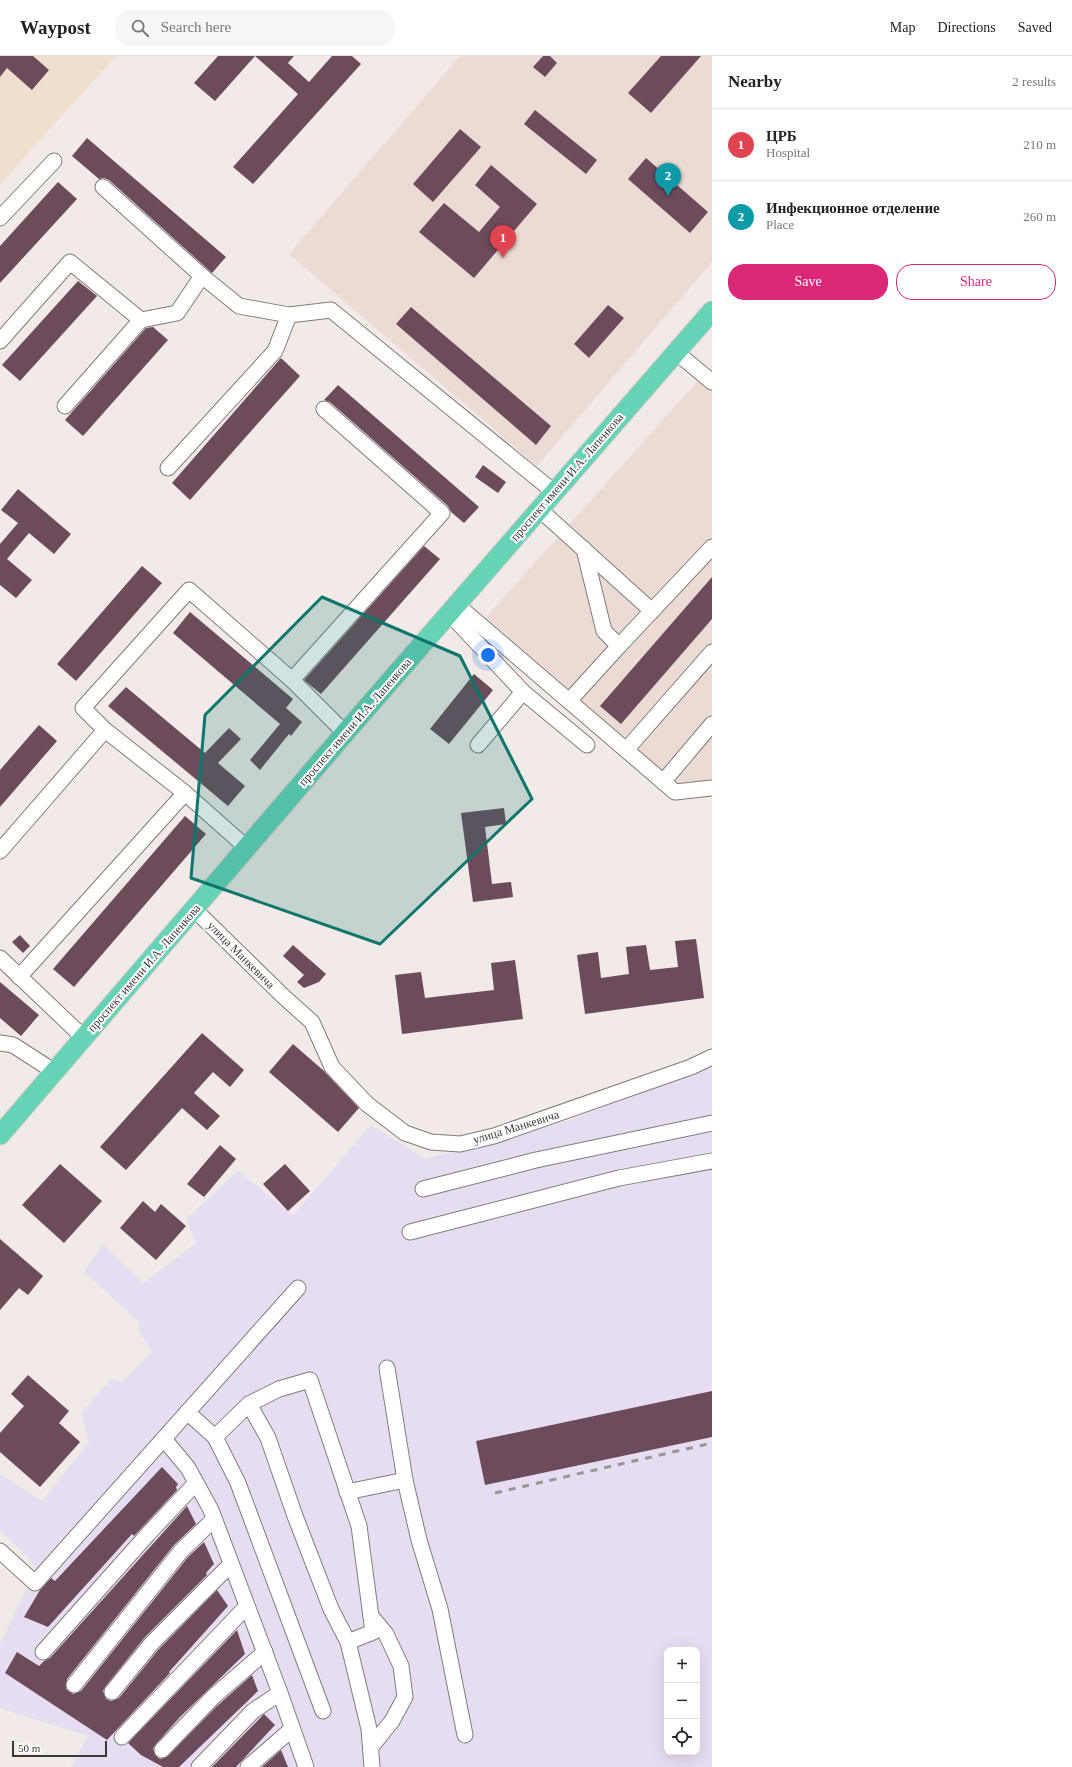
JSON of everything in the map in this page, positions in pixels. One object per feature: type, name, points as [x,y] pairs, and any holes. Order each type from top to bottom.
[{"type":"main road","name":"проспект имени И.А. Лапенкова","points":[[0,1135],[539,508],[712,311]]},
{"type":"street","points":[[0,218],[54,161]]},
{"type":"street","points":[[103,187],[202,276],[239,306],[289,315],[331,310],[554,492]]},
{"type":"street","points":[[0,341],[70,262],[141,320]]},
{"type":"street","points":[[65,406],[141,320],[177,313],[202,276]]},
{"type":"street","points":[[168,468],[275,351],[289,315]]},
{"type":"street","points":[[676,352],[712,382]]},
{"type":"street","points":[[292,680],[442,513],[324,409]]},
{"type":"street","points":[[539,508],[652,611]]},
{"type":"street","points":[[569,701],[712,547]]},
{"type":"street","points":[[584,549],[604,631],[619,646]]},
{"type":"street","points":[[247,848],[185,793],[105,730],[84,708],[188,590],[292,680],[345,733]]},
{"type":"street","points":[[453,609],[522,692],[587,745]]},
{"type":"street","points":[[453,609],[569,701],[675,792],[712,788]]},
{"type":"street","points":[[626,750],[712,652]]},
{"type":"street","points":[[478,745],[522,692]]},
{"type":"street","points":[[663,782],[712,724]]},
{"type":"street","points":[[0,851],[105,730]]},
{"type":"street","points":[[19,977],[185,793]]},
{"type":"street","name":"улица Манкевича","points":[[195,910],[284,998],[312,1022],[332,1067],[367,1104],[405,1134],[431,1142],[460,1144],[494,1136],[691,1067],[712,1057]]},
{"type":"street","points":[[0,958],[83,1038]]},
{"type":"street","points":[[0,1043],[14,1046],[54,1072]]},
{"type":"street","points":[[423,1190],[536,1160],[712,1123]]},
{"type":"street","points":[[410,1232],[619,1178],[712,1161]]},
{"type":"street","points":[[0,1551],[35,1583],[298,1288]]},
{"type":"street","points":[[387,1368],[405,1480],[419,1540],[440,1609],[465,1735]]},
{"type":"street","points":[[216,1437],[250,1404],[278,1389],[310,1380],[359,1526],[373,1632],[348,1642]]},
{"type":"street","points":[[250,1404],[268,1438],[295,1516],[328,1602],[348,1642],[369,1729],[372,1767]]},
{"type":"street","points":[[188,1412],[216,1437],[238,1483],[323,1711]]},
{"type":"street","points":[[164,1439],[188,1468],[214,1519],[265,1652],[306,1767]]},
{"type":"street","points":[[347,1492],[405,1480]]},
{"type":"street","points":[[43,1652],[148,1534],[196,1483]]},
{"type":"street","points":[[74,1685],[181,1551],[214,1519]]},
{"type":"street","points":[[112,1692],[152,1643],[231,1564]]},
{"type":"street","points":[[122,1737],[247,1606]]},
{"type":"street","points":[[371,1616],[386,1634],[401,1666],[405,1697],[392,1721],[371,1748]]},
{"type":"street","points":[[162,1750],[213,1697],[265,1652]]},
{"type":"street","points":[[199,1767],[253,1711],[280,1693]]},
{"type":"street","points":[[248,1767],[292,1729]]},
{"type":"highlighted area","points":[[322,597],[460,656],[532,799],[380,944],[191,878],[205,715]]},
{"type":"shaded area","points":[[0,56],[116,56],[0,184]]},
{"type":"shaded area","points":[[460,56],[712,56],[712,262],[537,466],[289,254]]},
{"type":"shaded area","points":[[712,365],[712,797],[674,800],[654,784],[481,623]]},
{"type":"shaded area","points":[[712,1064],[712,1767],[71,1767],[88,1736],[0,1708],[0,1644],[36,1569],[25,1554],[0,1531],[0,1474],[42,1501],[89,1442],[81,1413],[111,1379],[122,1382],[152,1351],[140,1334],[139,1322],[84,1272],[103,1244],[143,1283],[196,1243],[186,1219],[238,1171],[293,1215],[371,1125],[425,1159],[568,1121]]},
{"type":"building","points":[[0,56],[33,56],[49,70],[32,90],[7,68],[0,77]]},
{"type":"building","points":[[218,56],[255,56],[215,101],[194,83]]},
{"type":"building","points":[[255,56],[294,56],[288,63],[309,82],[332,56],[352,56],[361,64],[253,184],[233,167],[298,94]]},
{"type":"building","points":[[543,56],[550,56],[557,63],[545,77],[533,67]]},
{"type":"building","points":[[661,56],[701,56],[651,113],[628,93]]},
{"type":"building","points":[[535,110],[597,160],[586,174],[524,124]]},
{"type":"building","points":[[460,129],[481,147],[433,202],[413,184]]},
{"type":"building","points":[[87,138],[226,257],[212,273],[109,180],[104,178],[99,179],[72,156]]},
{"type":"building","points":[[646,158],[708,212],[690,233],[628,179]]},
{"type":"building","points":[[491,165],[537,204],[474,278],[419,232],[444,203],[479,232],[500,207],[475,185]]},
{"type":"building","points":[[58,182],[77,199],[0,283],[0,246]]},
{"type":"building","points":[[78,281],[97,296],[20,381],[2,365]]},
{"type":"building","points":[[608,305],[624,318],[589,358],[574,344]]},
{"type":"building","points":[[411,307],[551,426],[536,445],[396,324]]},
{"type":"building","points":[[153,327],[168,340],[83,436],[65,420],[146,328]]},
{"type":"building","points":[[281,358],[300,376],[190,500],[172,483]]},
{"type":"building","points":[[338,385],[479,507],[464,523],[451,512],[448,506],[330,402],[324,400]]},
{"type":"building","points":[[483,465],[506,482],[498,493],[475,477]]},
{"type":"building","points":[[18,489],[71,534],[54,554],[29,533],[7,559],[32,580],[16,598],[0,585],[0,544],[18,523],[1,510]]},
{"type":"building","points":[[424,546],[440,559],[321,694],[304,680]]},
{"type":"building","points":[[142,566],[162,583],[76,681],[57,664]]},
{"type":"building","points":[[712,577],[712,619],[621,724],[600,706]]},
{"type":"building","points":[[190,612],[293,699],[286,708],[302,722],[291,736],[289,734],[260,770],[250,760],[280,724],[173,633]]},
{"type":"building","points":[[474,674],[493,690],[449,744],[430,729]]},
{"type":"building","points":[[126,687],[205,753],[229,728],[241,739],[218,763],[245,786],[228,806],[108,706]]},
{"type":"building","points":[[39,725],[57,741],[0,807],[0,770]]},
{"type":"building","points":[[504,808],[506,824],[485,827],[492,884],[511,882],[513,897],[473,902],[461,813]]},
{"type":"building","points":[[185,816],[206,834],[74,987],[53,969]]},
{"type":"building","points":[[20,935],[30,946],[23,953],[12,942]]},
{"type":"building","points":[[696,939],[704,998],[585,1014],[577,955],[598,952],[601,978],[629,974],[626,947],[646,945],[650,970],[678,967],[675,941]]},
{"type":"building","points":[[293,945],[326,974],[319,982],[304,988],[297,982],[304,975],[283,956]]},
{"type":"building","points":[[515,960],[523,1019],[402,1034],[395,975],[421,972],[425,998],[494,990],[491,963]]},
{"type":"building","points":[[0,982],[39,1015],[21,1036],[0,1018]]},
{"type":"building","points":[[202,1033],[244,1070],[230,1087],[213,1072],[194,1093],[220,1116],[207,1130],[182,1108],[126,1170],[100,1147]]},
{"type":"building","points":[[293,1044],[324,1071],[359,1108],[338,1132],[269,1072]]},
{"type":"building","points":[[220,1145],[236,1159],[204,1197],[187,1184]]},
{"type":"building","points":[[60,1164],[102,1201],[64,1243],[22,1205]]},
{"type":"building","points":[[285,1164],[310,1191],[288,1211],[263,1184]]},
{"type":"building","points":[[143,1201],[155,1212],[161,1204],[186,1226],[156,1260],[120,1228]]},
{"type":"building","points":[[0,1239],[43,1276],[28,1295],[19,1288],[0,1310]]},
{"type":"building","points":[[28,1375],[69,1411],[59,1423],[80,1442],[40,1487],[0,1452],[0,1433],[24,1406],[11,1394]]},
{"type":"building","points":[[712,1391],[712,1437],[485,1485],[476,1441]]},
{"type":"building","points":[[162,1467],[178,1484],[176,1487],[177,1490],[134,1536],[132,1534],[48,1627],[24,1617],[40,1590],[51,1578],[55,1581]]},
{"type":"building","points":[[187,1506],[196,1524],[174,1545],[67,1679],[66,1689],[73,1694],[81,1691],[188,1557],[204,1542],[214,1564],[206,1573],[207,1575],[145,1637],[105,1687],[103,1691],[106,1699],[111,1701],[119,1698],[159,1649],[217,1590],[228,1606],[169,1672],[170,1673],[107,1740],[5,1673],[17,1652],[39,1666],[50,1658]]},
{"type":"building","points":[[237,1630],[245,1654],[180,1717],[156,1744],[153,1748],[156,1756],[160,1759],[168,1756],[216,1707],[252,1675],[258,1691],[179,1767],[163,1767],[141,1755],[128,1743]]},
{"type":"building","points":[[264,1714],[275,1725],[236,1767],[212,1767]]},
{"type":"building","points":[[281,1750],[288,1767],[262,1767]]},
{"type":"railway","points":[[495,1493],[712,1443]]},
{"type":"place","name":"Инфекционное отделение","points":[[668,196]]},
{"type":"place","name":"ЦРБ","points":[[503,258]]}]
